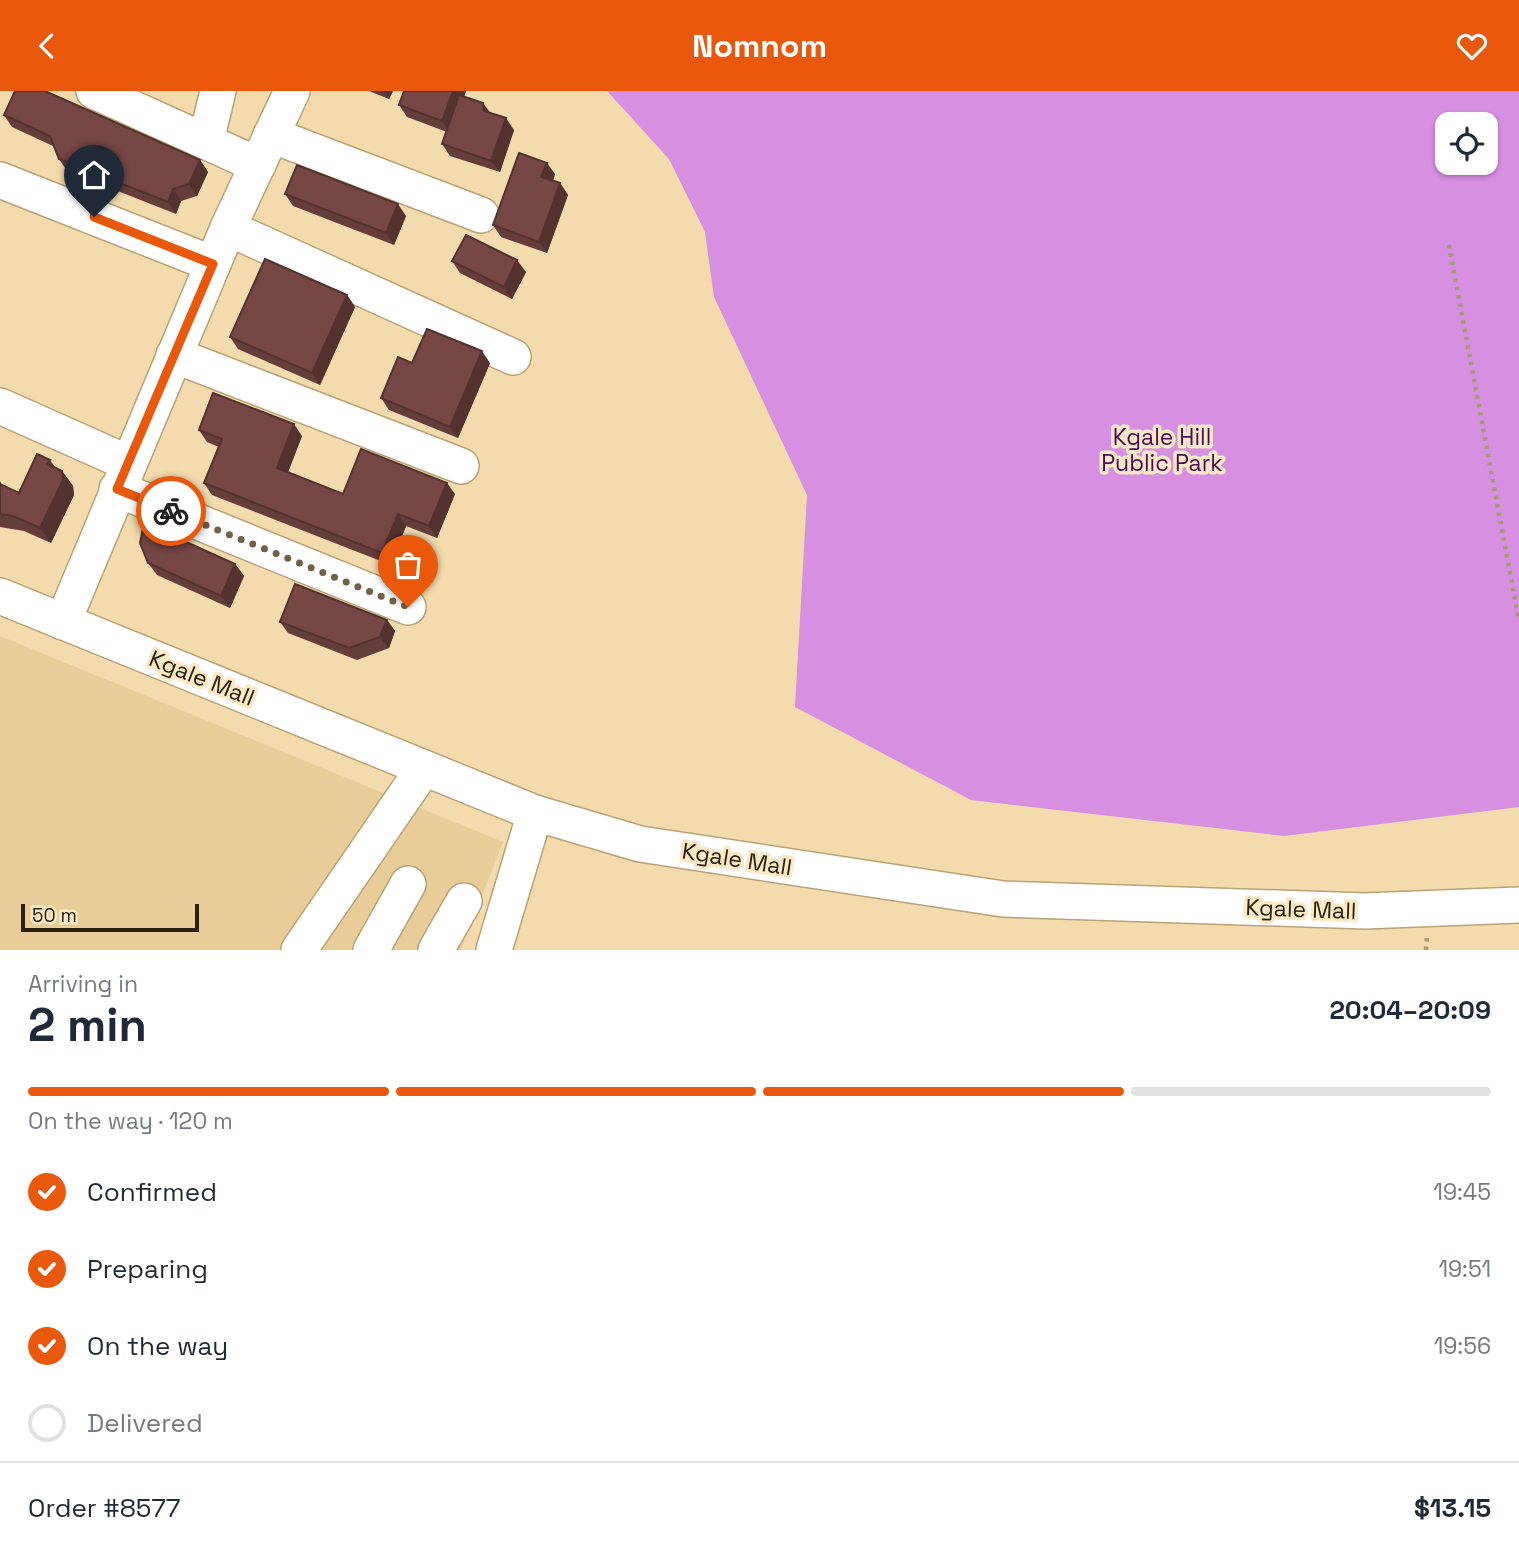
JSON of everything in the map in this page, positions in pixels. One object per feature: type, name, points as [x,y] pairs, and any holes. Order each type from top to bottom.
[{"type":"street","points":[[93,91],[206,141],[264,150],[481,215]]},
{"type":"street","points":[[206,141],[218,91]]},
{"type":"street","points":[[63,622],[228,228],[292,91]]},
{"type":"street","points":[[0,180],[213,264]]},
{"type":"street","points":[[228,228],[513,357]]},
{"type":"street","points":[[174,355],[461,465]]},
{"type":"street","points":[[0,406],[122,476],[408,607]]},
{"type":"street","name":"Kgale Mall","points":[[0,596],[535,813],[640,844],[1003,899],[1365,912],[1519,905]]},
{"type":"street","points":[[299,950],[424,768]]},
{"type":"street","points":[[494,950],[535,813]]},
{"type":"street","points":[[371,950],[408,884]]},
{"type":"street","points":[[436,950],[464,901]]},
{"type":"path","points":[[1449,245],[1519,621]]},
{"type":"shaded area","points":[[0,636],[503,842],[461,950],[0,950]]},
{"type":"green space","name":"Kgale Hill Public Park","points":[[607,91],[1519,91],[1519,807],[1284,836],[971,800],[795,707],[807,495],[714,297],[705,232],[669,159]]},
{"type":"building","points":[[15,91],[45,91],[200,160],[189,184],[173,189],[168,202],[59,159],[50,136],[4,115]]},
{"type":"building","points":[[404,91],[453,91],[442,121],[399,105]]},
{"type":"building","points":[[459,95],[483,103],[484,111],[506,118],[491,161],[442,144]]},
{"type":"building","points":[[519,153],[547,163],[541,177],[560,183],[539,242],[493,225]]},
{"type":"building","points":[[297,165],[398,204],[386,233],[285,194]]},
{"type":"building","points":[[466,235],[517,260],[504,287],[452,261]]},
{"type":"building","points":[[265,259],[347,295],[312,373],[230,337]]},
{"type":"building","points":[[427,329],[482,351],[450,427],[381,398],[398,357],[412,363]]},
{"type":"building","points":[[213,393],[294,424],[277,468],[343,494],[361,449],[447,483],[429,526],[398,514],[382,553],[204,483],[222,439],[199,430]]},
{"type":"building","points":[[37,454],[50,460],[47,464],[62,471],[63,480],[40,528],[13,516],[0,514],[0,484],[19,493]]},
{"type":"building","points":[[144,523],[235,564],[221,596],[148,563],[140,543]]},
{"type":"building","points":[[295,584],[387,620],[380,637],[349,648],[280,622]]},
{"type":"way so far","points":[[171,511],[408,607]]},
{"type":"route","points":[[94,217],[213,264],[117,489],[171,511]]}]
